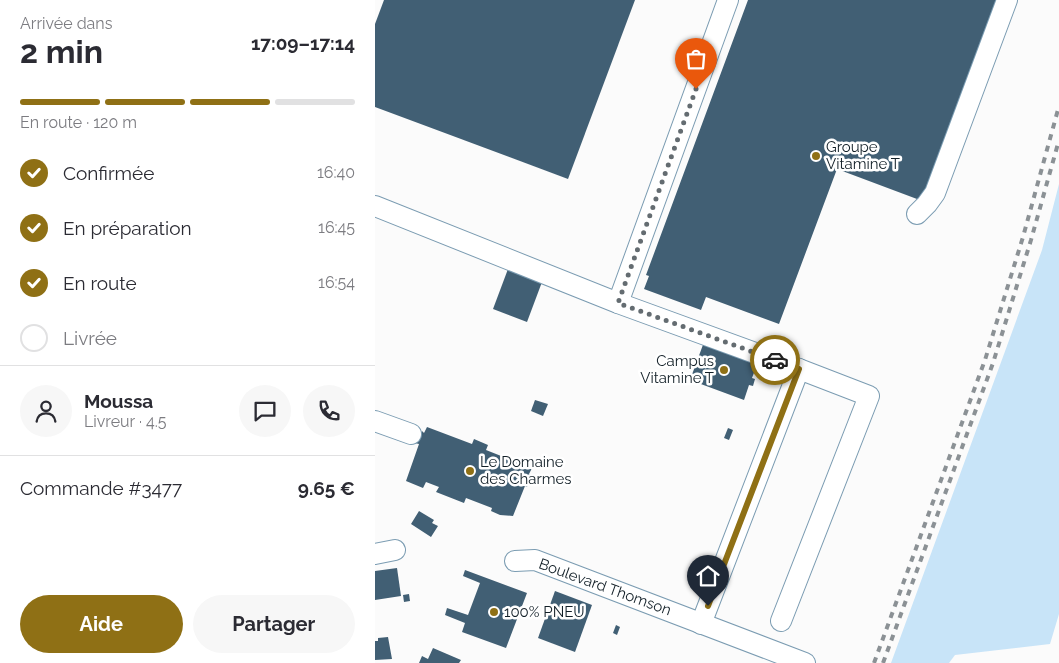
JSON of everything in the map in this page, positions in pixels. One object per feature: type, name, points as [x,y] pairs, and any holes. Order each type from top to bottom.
[{"type":"street","points":[[618,303],[728,0]]},
{"type":"street","points":[[917,214],[935,193],[1007,0]]},
{"type":"street","points":[[375,206],[618,303],[869,396],[781,621]]},
{"type":"street","points":[[701,624],[799,369]]},
{"type":"street","points":[[375,421],[411,434]]},
{"type":"street","points":[[375,554],[395,550]]},
{"type":"street","name":"Boulevard Thomson","points":[[515,561],[535,560],[805,663]]},
{"type":"shaded area","points":[[1059,184],[1059,614],[1050,644],[955,655],[949,663],[891,663],[1042,250]]},
{"type":"building","points":[[384,0],[635,0],[568,179],[375,107],[375,24]]},
{"type":"building","name":"Groupe Vitamine T","points":[[748,0],[1000,0],[925,202],[837,169],[779,324],[706,297],[701,310],[644,289],[649,276],[646,275]]},
{"type":"building","points":[[508,269],[542,282],[527,322],[493,309]]},
{"type":"building","name":"Campus Vitamine T","points":[[704,342],[758,362],[752,378],[755,379],[753,386],[749,385],[744,400],[690,380]]},
{"type":"building","points":[[535,400],[548,404],[543,416],[531,411]]},
{"type":"building","name":"Le Domaine des Charmes","points":[[427,427],[472,444],[474,439],[488,445],[486,450],[532,468],[529,474],[532,475],[527,487],[525,486],[513,516],[500,515],[491,511],[492,508],[466,498],[464,503],[436,492],[439,487],[426,482],[423,488],[406,481],[419,444],[415,443],[422,431],[424,433]]},
{"type":"building","points":[[728,428],[733,430],[729,440],[724,438]]},
{"type":"building","points":[[419,511],[434,520],[432,523],[438,526],[431,537],[411,524]]},
{"type":"building","points":[[397,568],[401,596],[375,600],[375,571]]},
{"type":"building","name":"100% PNEU","points":[[465,570],[527,593],[506,648],[462,632],[465,623],[445,615],[447,608],[468,615],[480,583],[463,576]]},
{"type":"building","points":[[555,591],[592,605],[575,652],[538,638]]},
{"type":"building","points":[[409,594],[410,601],[404,602],[403,595]]},
{"type":"building","points":[[616,625],[620,627],[617,635],[613,633]]},
{"type":"building","points":[[388,637],[392,659],[375,660],[375,641],[378,641],[378,638]]},
{"type":"building","points":[[433,648],[461,660],[459,663],[419,663],[422,656],[428,659]]},
{"type":"railway","points":[[874,663],[985,360],[1023,237],[1059,106]]},
{"type":"railway","points":[[883,663],[993,363],[1031,240],[1059,140]]},
{"type":"way so far","points":[[696,89],[618,303],[775,360]]},
{"type":"place","name":"Groupe Vitamine T","points":[[816,156]]},
{"type":"place","name":"Campus Vitamine T","points":[[724,370]]},
{"type":"place","name":"Le Domaine des Charmes","points":[[470,471]]},
{"type":"place","name":"100% PNEU","points":[[494,612]]},
{"type":"route","points":[[708,606],[799,369],[775,360]]}]
